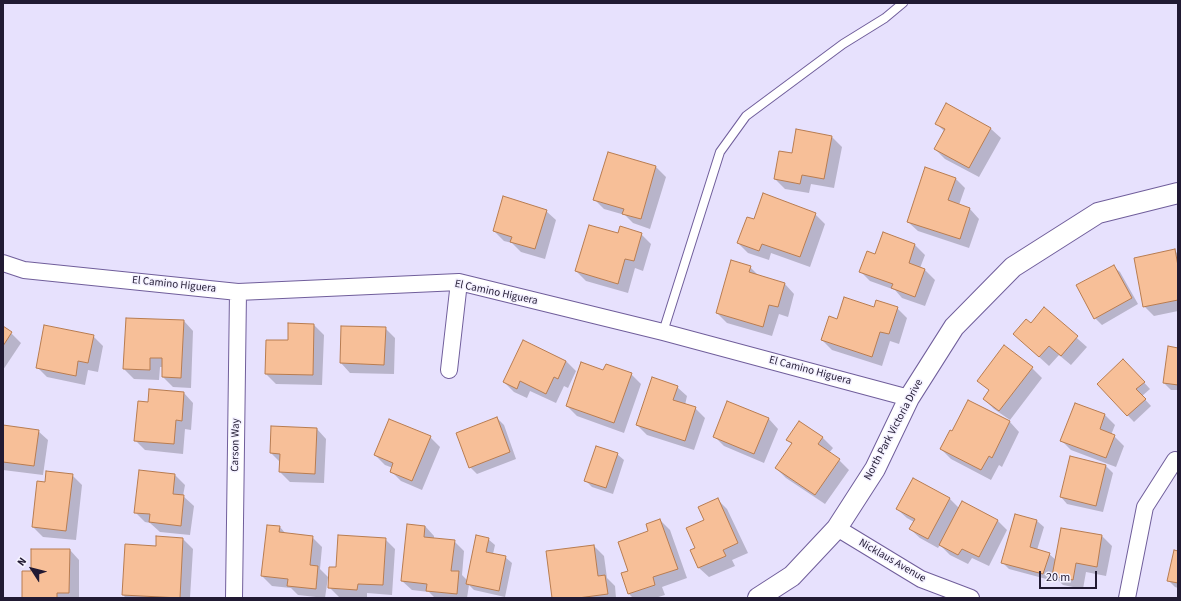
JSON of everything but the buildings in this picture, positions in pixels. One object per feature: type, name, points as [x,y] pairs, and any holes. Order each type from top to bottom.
[{"type":"street","name":"North Park Victoria Drive","points":[[758,598],[792,576],[837,528],[875,469],[909,398],[954,327],[1013,266],[1098,214],[1178,193]]},
{"type":"street","name":"El Camino Higuera","points":[[3,263],[24,270],[238,292],[459,282],[663,332],[909,398]]},
{"type":"street","points":[[449,370],[459,282]]},
{"type":"street","name":"Carson Way","points":[[234,598],[238,292]]},
{"type":"street","points":[[1127,598],[1145,507],[1175,460]]},
{"type":"street","name":"Nicklaus Avenue","points":[[837,528],[921,579],[971,598]]},
{"type":"lane","points":[[663,332],[720,152],[746,116],[843,44],[885,18],[902,3]]}]
